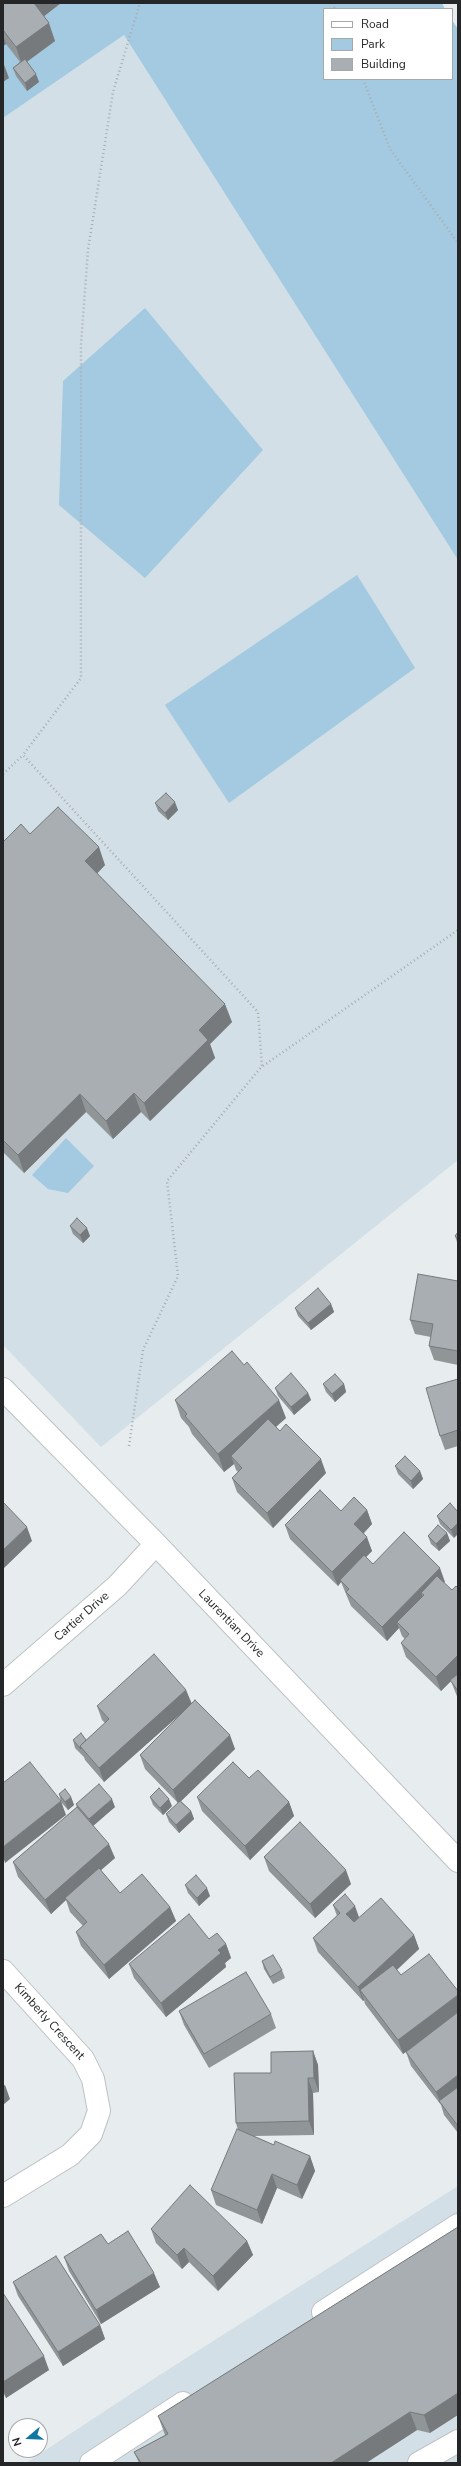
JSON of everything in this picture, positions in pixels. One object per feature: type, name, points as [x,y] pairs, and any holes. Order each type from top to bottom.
[{"type":"street","name":"Laurentian Drive","points":[[3,1389],[156,1544],[458,1861]]},
{"type":"street","name":"Cartier Drive","points":[[3,1685],[117,1586],[156,1544]]},
{"type":"street","name":"Kimberly Crescent","points":[[3,1971],[83,2059],[93,2079],[100,2111],[91,2134],[70,2155],[3,2196]]},
{"type":"street","points":[[304,2324],[458,2225]]},
{"type":"street","points":[[90,2463],[197,2394]]},
{"type":"street","points":[[419,2463],[458,2441]]},
{"type":"path","points":[[3,774],[23,755],[81,678],[81,344],[88,250],[113,92],[140,3]]},
{"type":"path","points":[[363,80],[390,149],[458,243]]},
{"type":"path","points":[[23,755],[258,1012],[262,1066]]},
{"type":"path","points":[[129,1446],[144,1350],[178,1276],[167,1181],[262,1066],[458,930]]},
{"type":"shaded area","points":[[124,35],[458,560],[458,1160],[101,1447],[3,1345],[3,118]]},
{"type":"shaded area","points":[[458,2186],[458,2463],[26,2463],[34,2458],[48,2458],[48,2448],[158,2376]]},
{"type":"green space","points":[[3,3],[442,3],[444,8],[323,8],[323,80],[453,80],[453,22],[458,29],[458,560],[124,35],[3,118]]},
{"type":"green space","points":[[145,308],[263,450],[145,578],[59,505],[63,381]]},
{"type":"green space","points":[[357,575],[415,668],[229,803],[165,705]]},
{"type":"green space","points":[[66,1138],[94,1166],[68,1193],[48,1189],[32,1175]]},
{"type":"building","points":[[3,3],[34,3],[49,23],[16,47],[3,30]]},
{"type":"building","points":[[25,59],[36,74],[25,83],[13,68]]},
{"type":"building","points":[[166,793],[175,802],[165,813],[155,803]]},
{"type":"building","points":[[58,807],[99,847],[85,861],[225,1004],[199,1030],[208,1040],[144,1103],[134,1093],[106,1121],[80,1094],[18,1155],[3,1140],[3,842],[21,824],[30,834]]},
{"type":"building","points":[[77,1218],[87,1228],[80,1235],[70,1226]]},
{"type":"building","points":[[458,1232],[458,1239],[455,1236]]},
{"type":"building","points":[[418,1274],[458,1281],[458,1351],[429,1346],[433,1324],[410,1320]]},
{"type":"building","points":[[318,1288],[331,1304],[308,1323],[295,1308]]},
{"type":"building","points":[[232,1351],[244,1365],[247,1362],[279,1400],[218,1454],[185,1416],[187,1414],[175,1400]]},
{"type":"building","points":[[291,1373],[308,1393],[291,1407],[275,1388]]},
{"type":"building","points":[[335,1374],[344,1384],[332,1394],[323,1384]]},
{"type":"building","points":[[458,1379],[458,1430],[440,1436],[426,1388]]},
{"type":"building","points":[[268,1419],[280,1431],[286,1424],[321,1459],[267,1513],[232,1478],[242,1468],[231,1456]]},
{"type":"building","points":[[405,1456],[420,1471],[411,1481],[395,1466]]},
{"type":"building","points":[[320,1490],[341,1511],[354,1497],[367,1510],[354,1524],[367,1537],[332,1572],[285,1525]]},
{"type":"building","points":[[3,1502],[27,1527],[3,1550]]},
{"type":"building","points":[[450,1503],[458,1512],[458,1523],[451,1530],[437,1516]]},
{"type":"building","points":[[438,1525],[447,1533],[436,1544],[428,1536]]},
{"type":"building","points":[[404,1532],[440,1568],[382,1627],[346,1592],[349,1589],[340,1580],[364,1555],[373,1564]]},
{"type":"building","points":[[437,1576],[452,1590],[456,1586],[458,1588],[458,1655],[436,1677],[401,1643],[409,1634],[397,1622],[424,1595],[421,1593]]},
{"type":"building","points":[[154,1654],[186,1690],[99,1768],[80,1746],[109,1719],[97,1706]]},
{"type":"building","points":[[458,1674],[458,1691],[450,1680]]},
{"type":"building","points":[[195,1700],[230,1735],[173,1790],[140,1755]]},
{"type":"building","points":[[81,1733],[86,1740],[80,1746],[81,1749],[73,1740]]},
{"type":"building","points":[[30,1762],[61,1801],[3,1847],[3,1783]]},
{"type":"building","points":[[233,1762],[249,1778],[258,1770],[289,1802],[245,1846],[197,1797]]},
{"type":"building","points":[[99,1784],[112,1799],[89,1819],[76,1804]]},
{"type":"building","points":[[159,1788],[169,1799],[160,1808],[150,1797]]},
{"type":"building","points":[[65,1789],[71,1797],[65,1802],[59,1794]]},
{"type":"building","points":[[180,1801],[191,1811],[176,1825],[166,1814]]},
{"type":"building","points":[[77,1807],[109,1844],[45,1900],[13,1862]]},
{"type":"building","points":[[300,1822],[346,1870],[310,1904],[264,1857]]},
{"type":"building","points":[[99,1868],[120,1893],[142,1874],[170,1907],[104,1965],[76,1932],[87,1922],[65,1898]]},
{"type":"building","points":[[196,1875],[207,1888],[197,1898],[185,1885]]},
{"type":"building","points":[[345,1894],[355,1906],[346,1914],[354,1922],[381,1898],[414,1935],[358,1987],[313,1938],[340,1913],[333,1905]]},
{"type":"building","points":[[189,1914],[209,1939],[217,1933],[226,1944],[218,1950],[221,1953],[161,2003],[129,1964]]},
{"type":"building","points":[[429,1954],[458,1991],[458,1995],[398,2040],[360,1990],[393,1965],[401,1975]]},
{"type":"building","points":[[273,1955],[282,1970],[270,1977],[262,1961]]},
{"type":"building","points":[[246,1972],[271,2014],[204,2054],[179,2011]]},
{"type":"building","points":[[458,2012],[458,2075],[436,2092],[406,2052]]},
{"type":"building","points":[[313,2051],[314,2078],[308,2078],[309,2121],[236,2123],[234,2073],[271,2073],[271,2052]]},
{"type":"building","points":[[458,2087],[458,2126],[439,2101]]},
{"type":"building","points":[[237,2129],[274,2145],[275,2141],[310,2156],[297,2185],[272,2174],[257,2210],[211,2190]]},
{"type":"building","points":[[190,2185],[247,2241],[213,2276],[184,2248],[177,2255],[151,2229]]},
{"type":"building","points":[[458,2227],[458,2393],[424,2415],[410,2412],[331,2463],[141,2463],[134,2452],[168,2434],[158,2416]]},
{"type":"building","points":[[128,2231],[154,2273],[96,2310],[64,2257],[101,2234],[108,2244]]},
{"type":"building","points":[[56,2256],[100,2325],[58,2352],[13,2282]]},
{"type":"building","points":[[3,2293],[44,2356],[3,2382]]}]
